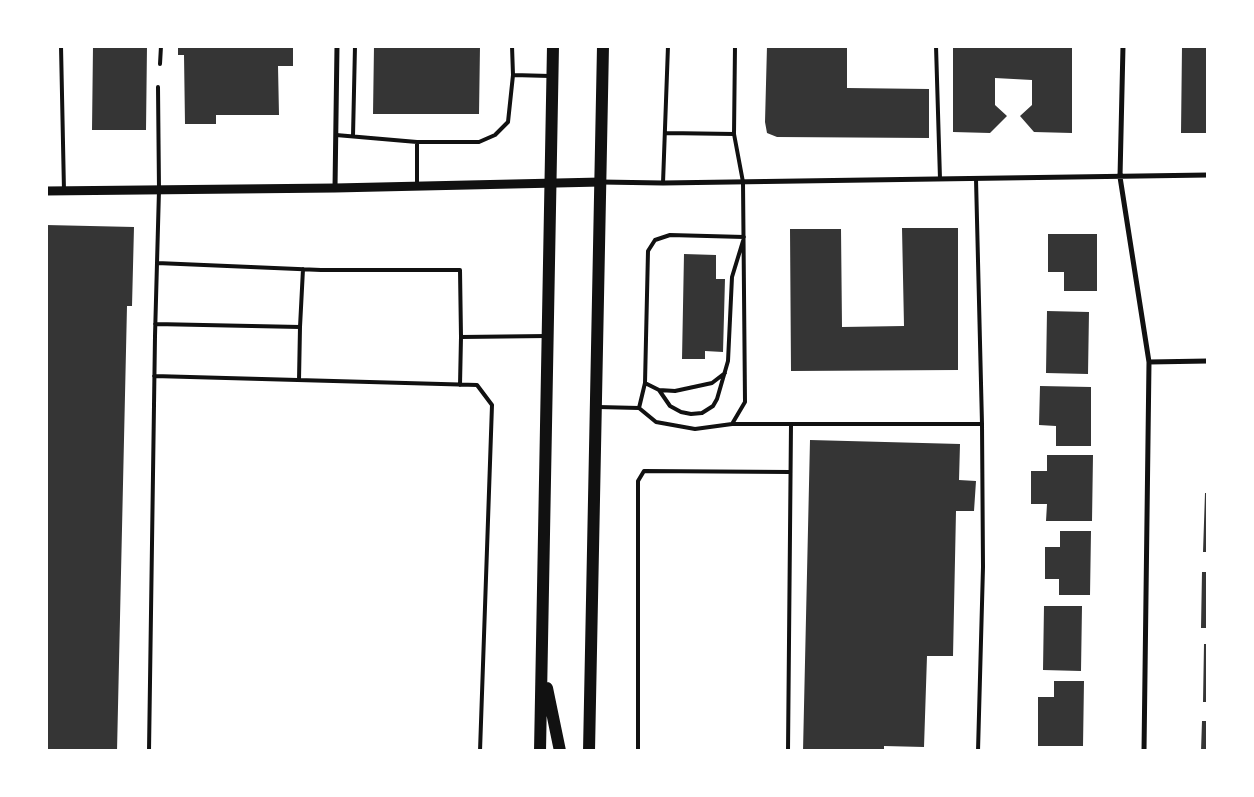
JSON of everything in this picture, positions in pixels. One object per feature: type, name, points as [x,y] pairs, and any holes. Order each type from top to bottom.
[{"type":"main road","points":[[540,751],[553,46]]},
{"type":"main road","points":[[589,751],[603,46]]},
{"type":"main road","points":[[542,666],[560,751]]},
{"type":"street","points":[[335,188],[337,46]]},
{"type":"street","points":[[1123,46],[1120,177],[1149,362],[1144,751]]},
{"type":"street","points":[[46,191],[335,188],[550,182],[663,183],[1208,176]]},
{"type":"street","points":[[1149,362],[1208,360]]},
{"type":"lane","points":[[61,46],[64,191]]},
{"type":"lane","points":[[160,64],[161,46]]},
{"type":"lane","points":[[353,136],[355,46]]},
{"type":"lane","points":[[336,135],[417,142],[479,142],[494,135],[508,122],[512,75],[512,46]]},
{"type":"lane","points":[[663,183],[668,46]]},
{"type":"lane","points":[[732,424],[745,402],[743,182],[734,134],[735,46]]},
{"type":"lane","points":[[936,46],[940,179]]},
{"type":"lane","points":[[512,75],[552,76]]},
{"type":"lane","points":[[149,751],[154,376],[159,190],[158,87]]},
{"type":"lane","points":[[666,133],[734,134]]},
{"type":"lane","points":[[417,142],[417,186]]},
{"type":"lane","points":[[976,178],[982,424],[983,567],[978,751]]},
{"type":"lane","points":[[639,408],[645,383],[648,251],[655,240],[670,235],[744,237]]},
{"type":"lane","points":[[659,390],[670,406],[681,412],[691,414],[702,413],[713,406],[717,399],[728,361],[732,277],[744,237]]},
{"type":"lane","points":[[157,263],[321,270],[460,270],[460,385]]},
{"type":"lane","points":[[299,380],[303,269]]},
{"type":"lane","points":[[155,324],[300,326]]},
{"type":"lane","points":[[461,337],[548,336]]},
{"type":"lane","points":[[645,383],[659,390],[676,391],[712,383],[725,373]]},
{"type":"lane","points":[[154,376],[477,385],[492,405],[480,751]]},
{"type":"lane","points":[[596,407],[639,408],[656,422],[695,429],[732,424],[982,424]]},
{"type":"lane","points":[[788,751],[791,424]]},
{"type":"lane","points":[[638,751],[638,481],[644,471],[790,472]]},
{"type":"building","points":[[93,46],[147,46],[146,130],[92,130]]},
{"type":"building","points":[[178,46],[293,46],[293,66],[278,66],[279,115],[216,115],[216,124],[185,124],[184,55],[178,55]]},
{"type":"building","points":[[374,46],[480,46],[479,114],[373,114]]},
{"type":"building","points":[[767,46],[847,46],[847,88],[929,89],[929,138],[777,137],[767,133],[765,122]]},
{"type":"building","points":[[953,46],[1072,46],[1072,133],[1034,132],[1020,116],[1032,105],[1032,80],[995,78],[995,105],[1007,116],[990,133],[953,132]]},
{"type":"building","points":[[1182,46],[1208,46],[1208,133],[1181,133]]},
{"type":"building","points":[[46,225],[134,227],[132,306],[127,306],[117,751],[46,751]]},
{"type":"building","points":[[902,228],[958,228],[958,370],[791,371],[790,229],[841,229],[842,327],[904,326]]},
{"type":"building","points":[[1048,234],[1097,234],[1097,291],[1064,291],[1064,272],[1048,272]]},
{"type":"building","points":[[684,254],[716,255],[716,279],[725,279],[723,352],[705,351],[705,359],[682,359]]},
{"type":"building","points":[[1047,311],[1089,312],[1088,374],[1046,373]]},
{"type":"building","points":[[1040,386],[1091,387],[1091,446],[1056,446],[1056,426],[1039,425]]},
{"type":"building","points":[[1206,413],[1208,413],[1208,463],[1206,463]]},
{"type":"building","points":[[810,440],[960,444],[959,480],[976,481],[974,511],[956,511],[953,656],[927,656],[924,747],[884,746],[884,751],[803,751]]},
{"type":"building","points":[[1047,455],[1093,455],[1092,521],[1046,521],[1047,504],[1031,504],[1031,471],[1047,471]]},
{"type":"building","points":[[1205,493],[1208,493],[1208,552],[1203,552]]},
{"type":"building","points":[[1060,531],[1091,531],[1090,595],[1059,595],[1059,579],[1045,579],[1045,547],[1060,547]]},
{"type":"building","points":[[1202,572],[1208,572],[1208,628],[1201,628]]},
{"type":"building","points":[[1044,606],[1082,606],[1081,671],[1043,670]]},
{"type":"building","points":[[1204,644],[1208,644],[1208,702],[1203,702]]},
{"type":"building","points":[[1054,681],[1084,681],[1083,746],[1038,746],[1038,697],[1054,697]]},
{"type":"building","points":[[1202,721],[1208,721],[1208,751],[1201,751]]}]
